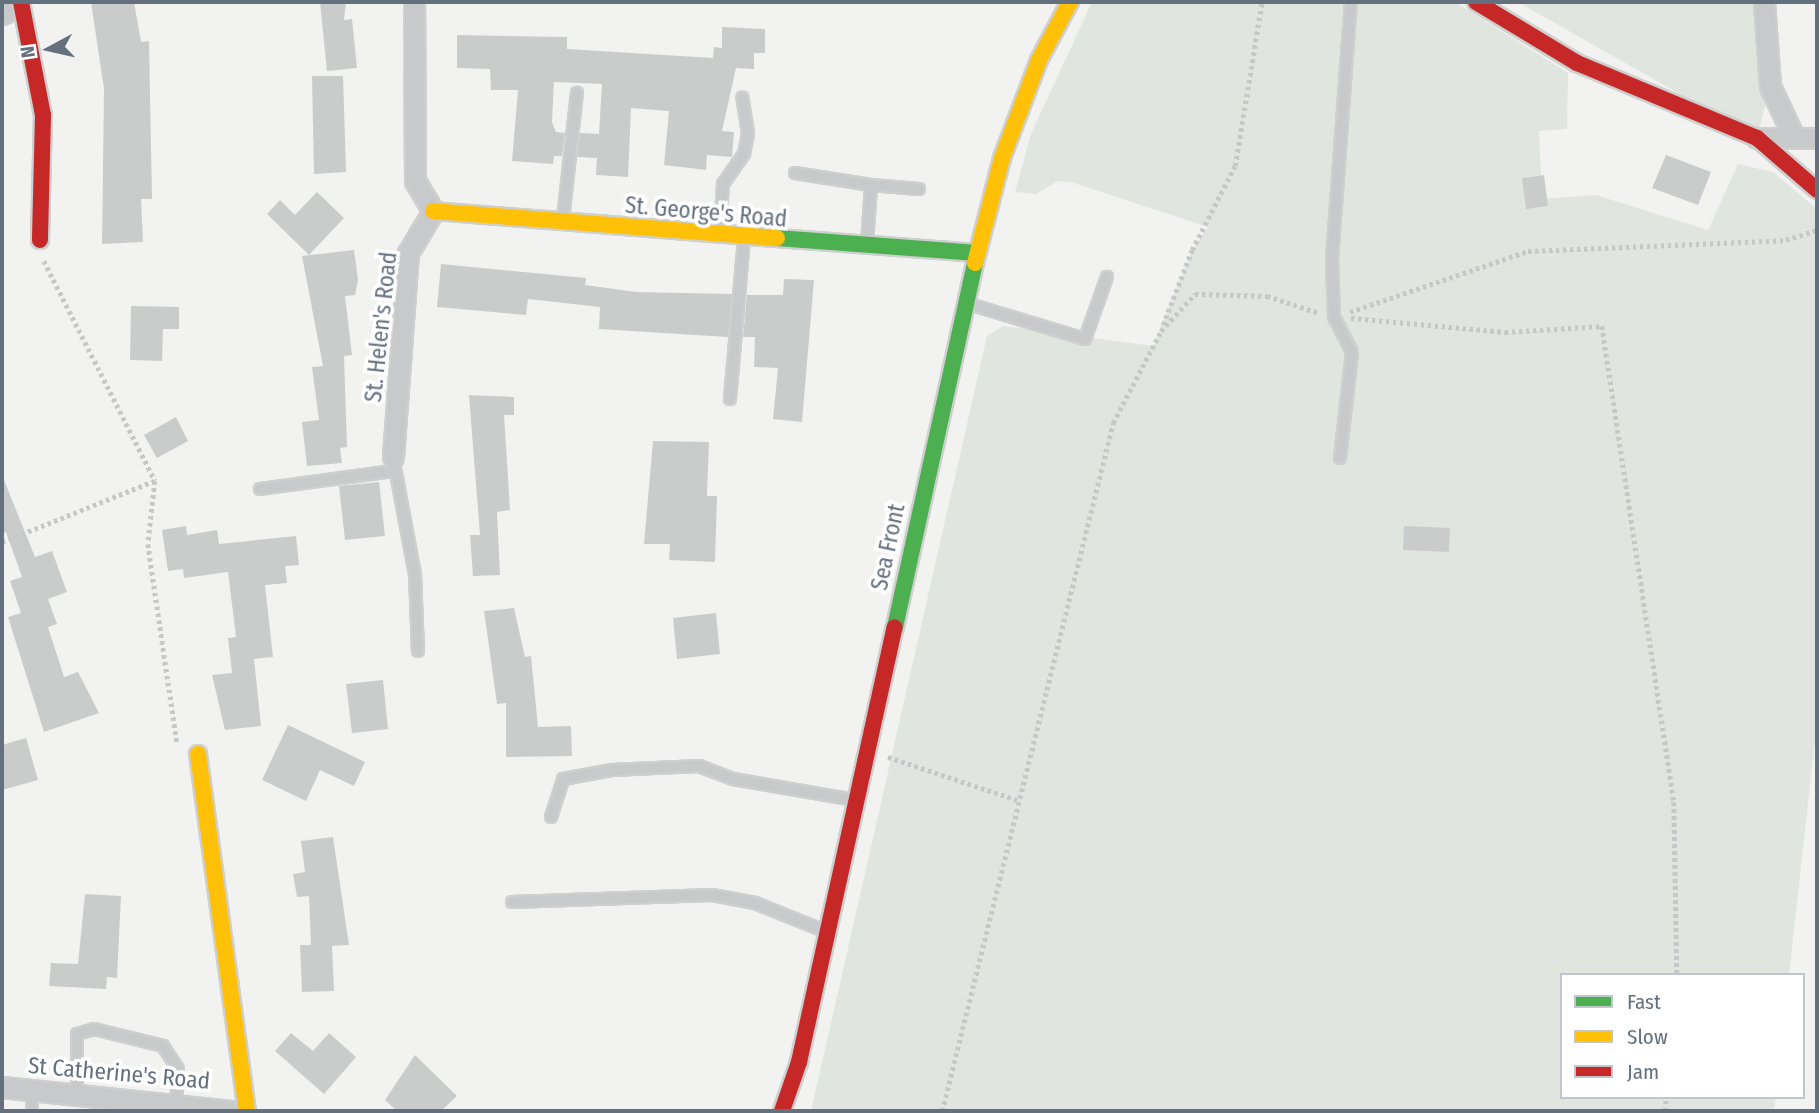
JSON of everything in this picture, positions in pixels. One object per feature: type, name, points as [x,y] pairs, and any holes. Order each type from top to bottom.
[{"type":"street","points":[[414,2],[415,181],[433,211]]},
{"type":"street","name":"Sea Front","points":[[782,1111],[827,932],[977,253],[1002,158],[1039,60],[1070,2]]},
{"type":"street","points":[[1476,2],[1577,63],[1758,138],[1817,190]]},
{"type":"street","points":[[1764,2],[1770,86],[1792,133]]},
{"type":"street","points":[[2,14],[21,4],[36,56],[43,116],[40,240]]},
{"type":"street","points":[[1758,138],[1792,133],[1817,138]]},
{"type":"street","name":"St. George's Road","points":[[433,211],[866,248],[977,253]]},
{"type":"street","name":"St. Helen's Road","points":[[393,464],[408,253],[433,211]]},
{"type":"street","points":[[198,754],[247,1111]]},
{"type":"street","name":"St Catherine's Road","points":[[2,1087],[176,1102],[231,1111]]},
{"type":"lane","points":[[1340,458],[1352,352],[1334,317],[1332,260],[1351,2]]},
{"type":"lane","points":[[563,223],[577,93]]},
{"type":"lane","points":[[719,236],[723,184],[748,133],[742,97]]},
{"type":"lane","points":[[795,173],[871,185],[919,189]]},
{"type":"lane","points":[[866,248],[871,185]]},
{"type":"lane","points":[[730,399],[744,238]]},
{"type":"lane","points":[[965,303],[1085,339],[1107,277]]},
{"type":"lane","points":[[260,489],[393,464],[410,533],[418,651]]},
{"type":"lane","points":[[551,817],[552,799],[563,779],[658,767],[699,766],[733,779],[856,800]]},
{"type":"lane","points":[[512,902],[712,895],[755,903],[827,932]]},
{"type":"lane","points":[[77,1094],[82,1059],[76,1034],[94,1029],[163,1046],[178,1069],[176,1102]]},
{"type":"lane","points":[[32,1090],[32,1111]]},
{"type":"path","points":[[942,1111],[1017,800],[1113,423],[1161,331],[1192,250],[1236,166],[1262,2]]},
{"type":"path","points":[[1334,317],[1528,251],[1786,240],[1817,230]]},
{"type":"path","points":[[40,240],[44,261],[155,481],[148,544],[178,747]]},
{"type":"path","points":[[1161,331],[1195,294],[1267,296],[1334,317],[1412,319],[1505,332],[1602,326],[1674,802],[1677,973]]},
{"type":"path","points":[[2,542],[155,481]]},
{"type":"path","points":[[867,750],[1017,800]]},
{"type":"shaded area","points":[[1092,2],[1455,2],[1568,73],[1567,129],[1539,131],[1541,175],[1525,178],[1527,200],[1596,195],[1708,230],[1738,164],[1773,172],[1817,209],[1817,722],[1789,973],[1560,973],[1560,1099],[1776,1099],[1774,1111],[811,1111],[987,336],[1003,326],[1153,346],[1192,250],[1208,227],[1071,182],[1058,181],[1036,194],[1015,192],[1031,134]]},
{"type":"shaded area","points":[[1518,2],[1764,2],[1770,86],[1757,138]]},
{"type":"building","points":[[91,2],[134,2],[141,42],[149,41],[152,199],[141,199],[143,242],[102,244],[104,89]]},
{"type":"building","points":[[320,2],[346,2],[344,20],[352,19],[357,68],[327,71]]},
{"type":"building","points":[[722,27],[765,29],[765,53],[754,53],[754,69],[736,68],[722,131],[734,132],[732,157],[707,155],[706,170],[664,165],[669,111],[631,108],[628,177],[596,175],[597,158],[577,157],[580,133],[599,134],[602,84],[554,82],[552,122],[556,132],[565,133],[562,156],[554,156],[553,164],[512,161],[518,90],[491,90],[490,69],[457,68],[457,35],[567,37],[567,49],[713,58],[714,47],[722,48]]},
{"type":"building","points":[[312,76],[343,76],[346,172],[314,174]]},
{"type":"building","points":[[1666,155],[1711,172],[1698,205],[1652,188]]},
{"type":"building","points":[[1544,175],[1548,206],[1526,209],[1522,178]]},
{"type":"building","points":[[317,192],[344,218],[309,255],[267,214],[280,200],[295,215]]},
{"type":"building","points":[[354,250],[358,280],[355,295],[345,296],[352,355],[344,356],[347,447],[340,448],[342,463],[307,466],[302,422],[319,420],[312,367],[323,366],[302,256]]},
{"type":"building","points":[[441,264],[586,278],[585,285],[636,292],[732,294],[728,337],[599,329],[600,307],[528,299],[526,315],[437,307]]},
{"type":"building","points":[[784,279],[814,280],[802,422],[773,419],[778,368],[754,367],[755,337],[743,337],[747,295],[783,295]]},
{"type":"building","points":[[131,306],[179,307],[179,329],[163,329],[162,361],[130,360]]},
{"type":"building","points":[[469,395],[514,397],[514,415],[504,415],[510,510],[497,512],[500,575],[473,576],[470,535],[480,535]]},
{"type":"building","points":[[176,417],[188,441],[157,458],[144,435]]},
{"type":"building","points":[[653,441],[709,442],[707,496],[717,496],[715,562],[669,560],[670,544],[644,544]]},
{"type":"building","points":[[2,475],[35,557],[52,551],[67,592],[48,599],[57,624],[48,627],[64,677],[78,672],[99,713],[44,732],[8,617],[21,613],[10,581],[22,577],[6,532],[2,534]]},
{"type":"building","points":[[379,482],[385,536],[345,540],[339,486]]},
{"type":"building","points":[[186,526],[187,535],[217,530],[219,544],[296,536],[299,565],[285,566],[287,583],[265,585],[273,657],[254,659],[261,726],[225,730],[212,675],[232,673],[228,638],[236,637],[228,572],[184,578],[183,569],[168,571],[162,530]]},
{"type":"building","points":[[1404,526],[1450,528],[1449,552],[1403,550]]},
{"type":"building","points":[[514,608],[525,657],[531,656],[538,727],[571,726],[572,756],[506,757],[506,703],[497,704],[484,611]]},
{"type":"building","points":[[716,613],[720,654],[677,659],[673,618]]},
{"type":"building","points":[[383,680],[388,729],[352,733],[346,684]]},
{"type":"building","points":[[288,725],[365,762],[354,786],[320,770],[306,801],[262,780]]},
{"type":"building","points":[[26,738],[38,780],[2,790],[2,745]]},
{"type":"building","points":[[333,837],[349,945],[332,946],[334,991],[302,992],[300,945],[311,945],[309,896],[297,897],[293,874],[305,872],[301,841]]},
{"type":"building","points":[[85,894],[121,896],[117,978],[107,977],[106,989],[49,986],[51,963],[78,964]]},
{"type":"building","points":[[291,1033],[313,1051],[329,1033],[356,1057],[324,1094],[275,1051]]},
{"type":"building","points":[[415,1055],[457,1096],[441,1111],[397,1111],[385,1100]]},
{"type":"traffic: fast","points":[[777,238],[977,253]]},
{"type":"traffic: fast","points":[[895,627],[975,263]]},
{"type":"traffic: slow","points":[[975,263],[1002,158],[1039,60],[1070,2]]},
{"type":"traffic: slow","points":[[433,211],[777,238]]},
{"type":"traffic: slow","points":[[198,754],[247,1111]]},
{"type":"traffic: jam","points":[[21,2],[43,115],[40,240]]},
{"type":"traffic: jam","points":[[1476,2],[1577,63],[1757,138],[1817,190]]},
{"type":"traffic: jam","points":[[782,1111],[799,1062],[895,627]]}]
